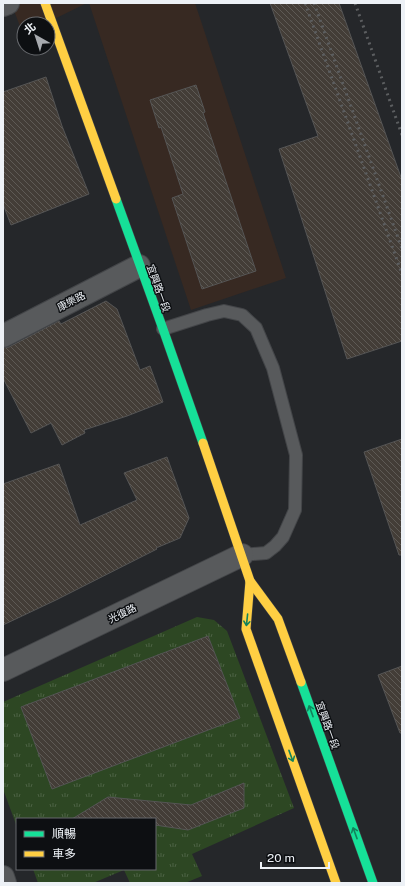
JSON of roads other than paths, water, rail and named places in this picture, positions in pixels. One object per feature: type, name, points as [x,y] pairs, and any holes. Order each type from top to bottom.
[{"type":"street","points":[[3,5],[8,3]]},
{"type":"street","name":"宜興路一段","points":[[45,3],[163,329],[250,581],[278,618],[373,883]]},
{"type":"street","name":"康樂路","points":[[3,336],[139,266]]},
{"type":"street","name":"光復路","points":[[3,670],[242,555]]},
{"type":"street","name":"宜興路一段","points":[[250,581],[246,629],[336,883]]},
{"type":"street","points":[[3,877],[5,883]]},
{"type":"lane","points":[[163,329],[224,311],[242,315],[256,328],[272,368],[296,456],[295,510],[283,537],[276,546],[266,552],[242,555]]},
{"type":"railway","points":[[305,3],[402,274]]},
{"type":"railway","points":[[314,3],[402,249]]},
{"type":"railway","points":[[355,3],[402,135]]}]
